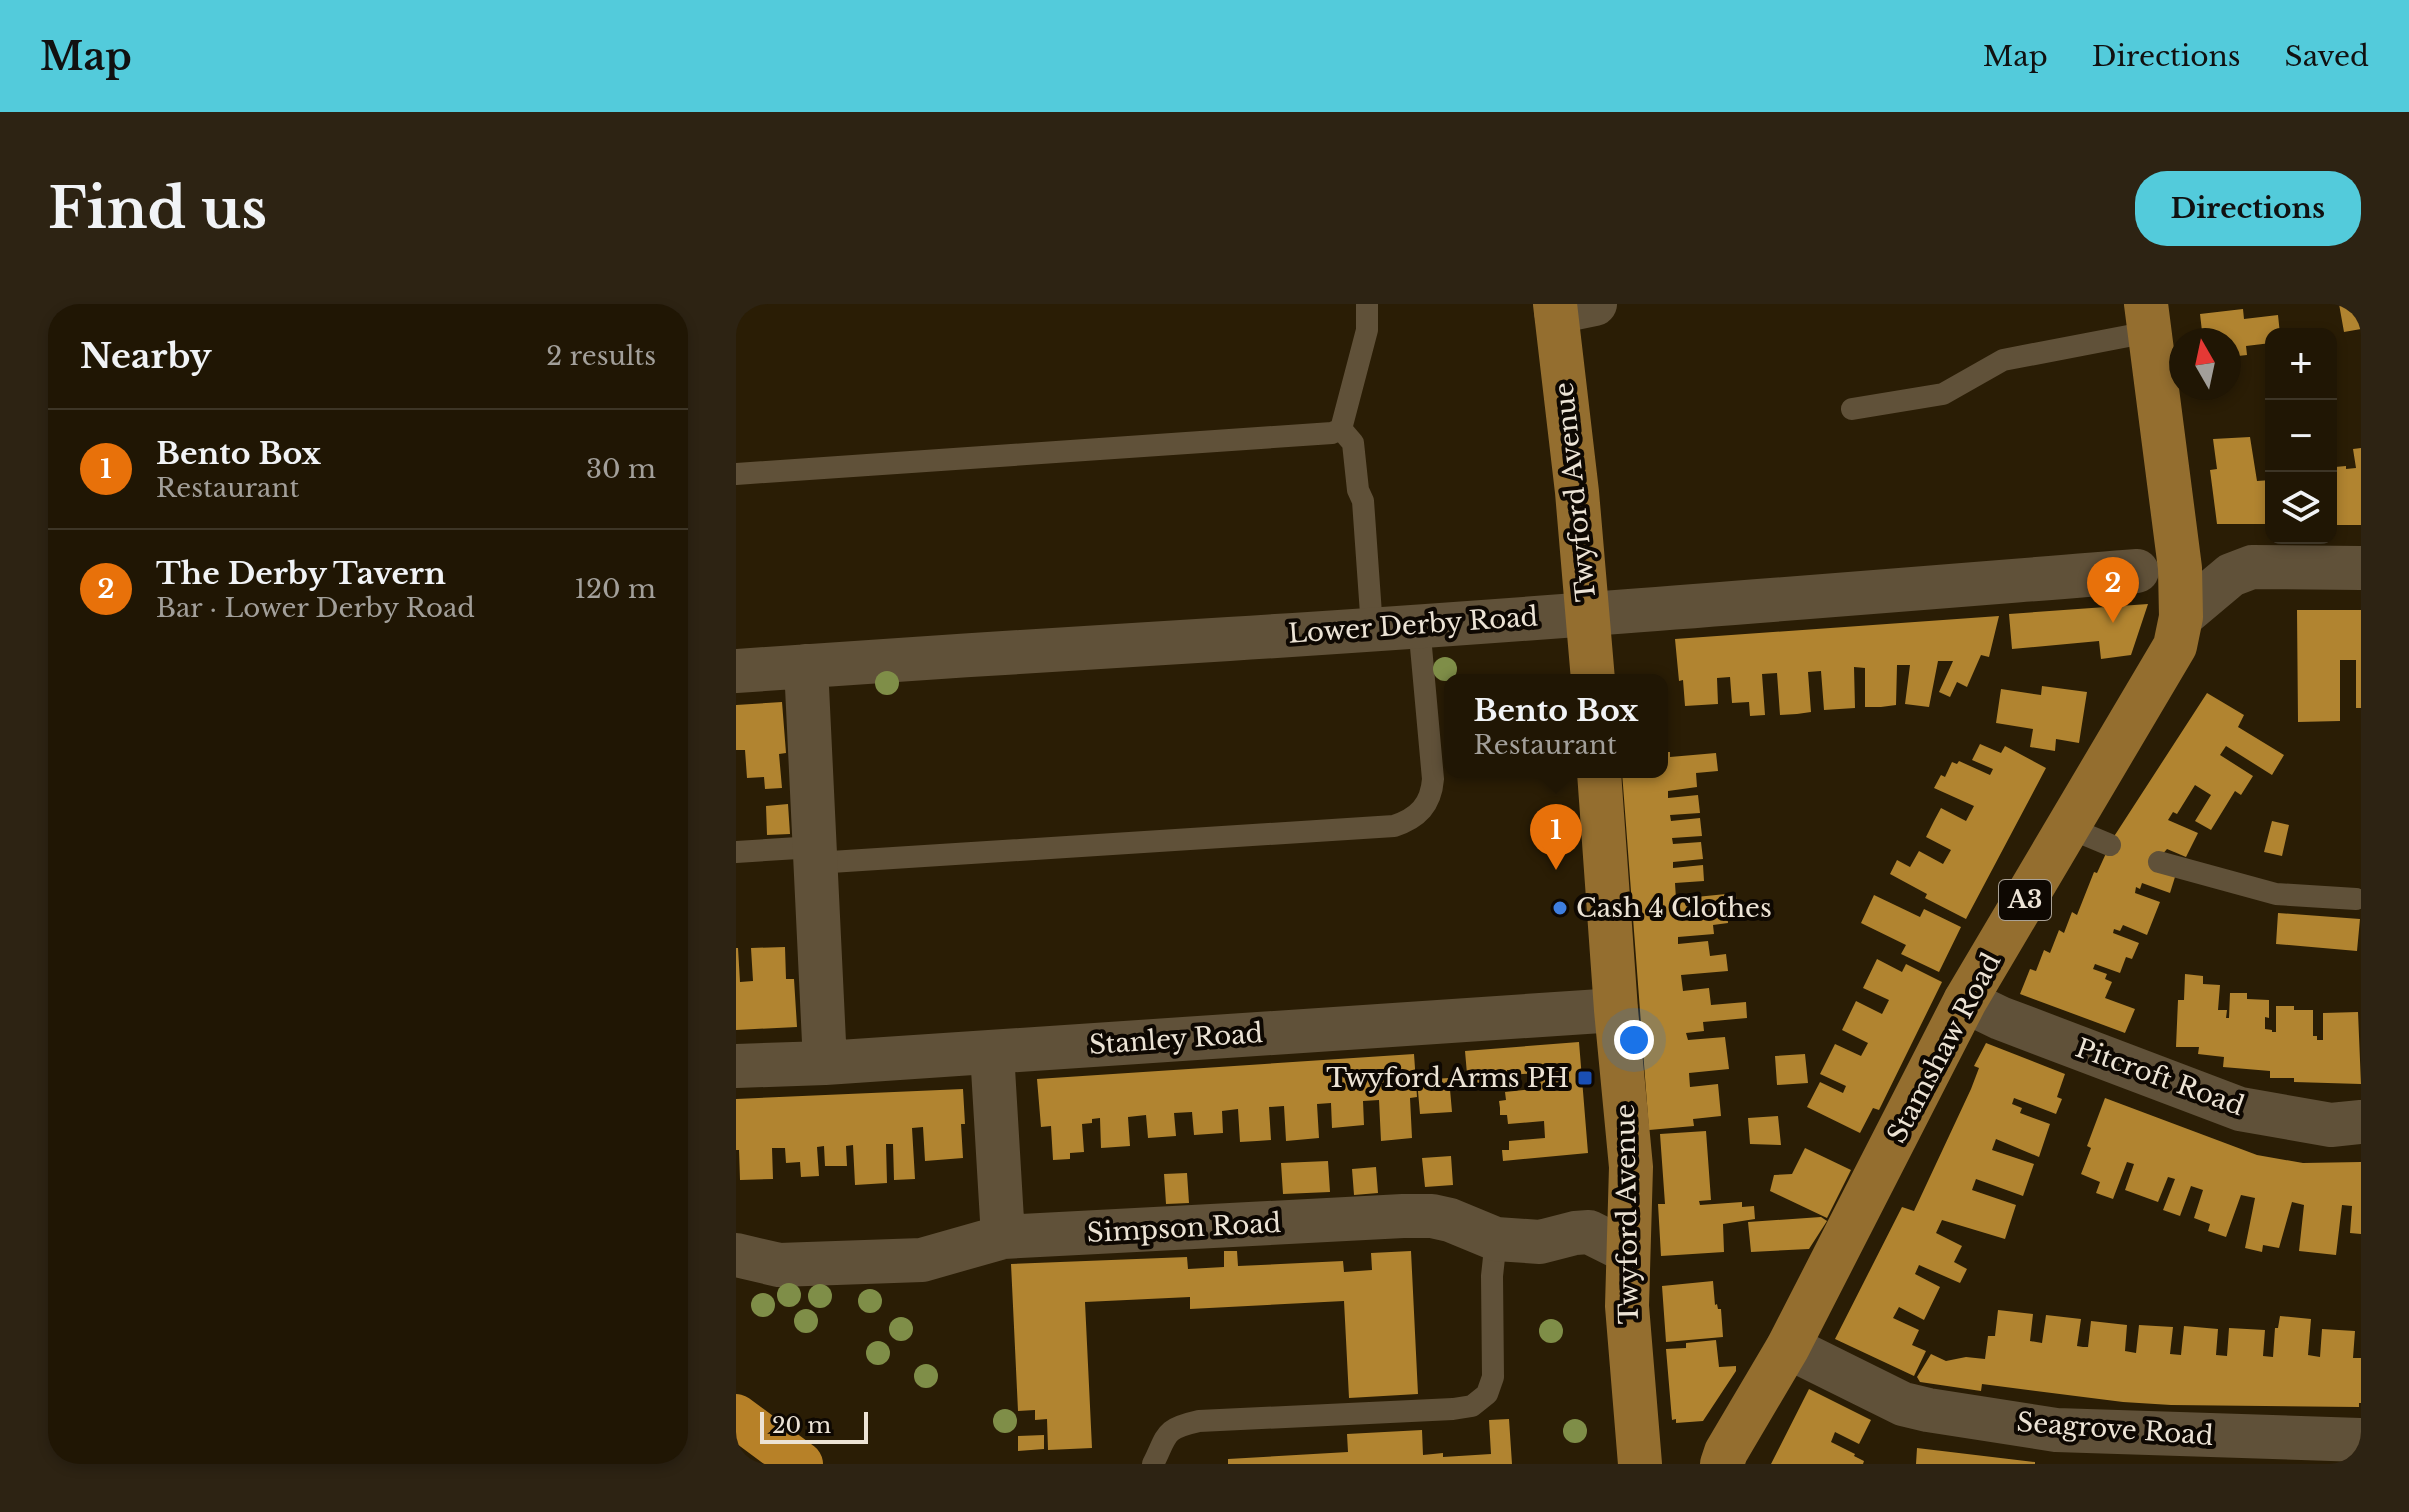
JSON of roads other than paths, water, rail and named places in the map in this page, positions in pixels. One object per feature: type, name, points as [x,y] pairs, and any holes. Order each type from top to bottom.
[{"type":"highway","points":[[736,1416],[801,1464]]},
{"type":"main road","name":"Twyford Avenue","points":[[1569,307],[1593,674]]},
{"type":"main road","name":"Stamshaw Road","points":[[1722,1464],[1726,1452],[1788,1347],[1965,1001],[2175,646],[2181,617],[2180,568],[2148,318]]},
{"type":"main road","name":"Twyford Avenue","points":[[1599,778],[1631,1167],[1627,1306],[1640,1464]]},
{"type":"street","points":[[2181,617],[2231,575],[2252,567],[2361,568]]},
{"type":"street","name":"Lower Derby Road","points":[[736,671],[1588,613],[2137,571]]},
{"type":"street","points":[[806,666],[825,1063]]},
{"type":"street","name":"Pitcroft Road","points":[[1965,1001],[2000,1018],[2240,1109],[2331,1125],[2361,1122]]},
{"type":"street","name":"Stanley Road","points":[[736,1066],[825,1063],[1616,1010]]},
{"type":"street","points":[[992,1052],[1003,1237]]},
{"type":"street","name":"Simpson Road","points":[[736,1255],[779,1265],[922,1260],[1003,1237],[1403,1216],[1432,1216],[1450,1220],[1496,1239],[1540,1242],[1589,1232],[1627,1251]]},
{"type":"street","name":"Seagrove Road","points":[[1788,1347],[1903,1404],[1928,1410],[2056,1430],[2361,1440]]},
{"type":"lane","points":[[1341,429],[1367,330],[1367,304]]},
{"type":"lane","points":[[1852,409],[1943,394],[2003,360],[2148,318]]},
{"type":"lane","points":[[736,474],[1316,434],[1341,429]]},
{"type":"lane","points":[[1341,429],[1353,443],[1358,490],[1363,501],[1372,628]]},
{"type":"lane","points":[[736,852],[815,855],[1394,826],[1409,821],[1423,810],[1432,796],[1419,625]]},
{"type":"lane","points":[[2067,827],[2110,845]]},
{"type":"lane","points":[[2159,862],[2276,894],[2356,899]]},
{"type":"lane","points":[[1153,1464],[1165,1434],[1180,1425],[1199,1421],[1472,1406],[1487,1394],[1493,1377],[1492,1276],[1496,1239]]},
{"type":"place","name":"The Derby Tavern","points":[[2113,623]]},
{"type":"place","name":"Bento Box","points":[[1556,870]]},
{"type":"place","name":"Cash 4 Clothes","points":[[1560,908]]},
{"type":"place","name":"Twyford Arms PH","points":[[1585,1078]]}]
